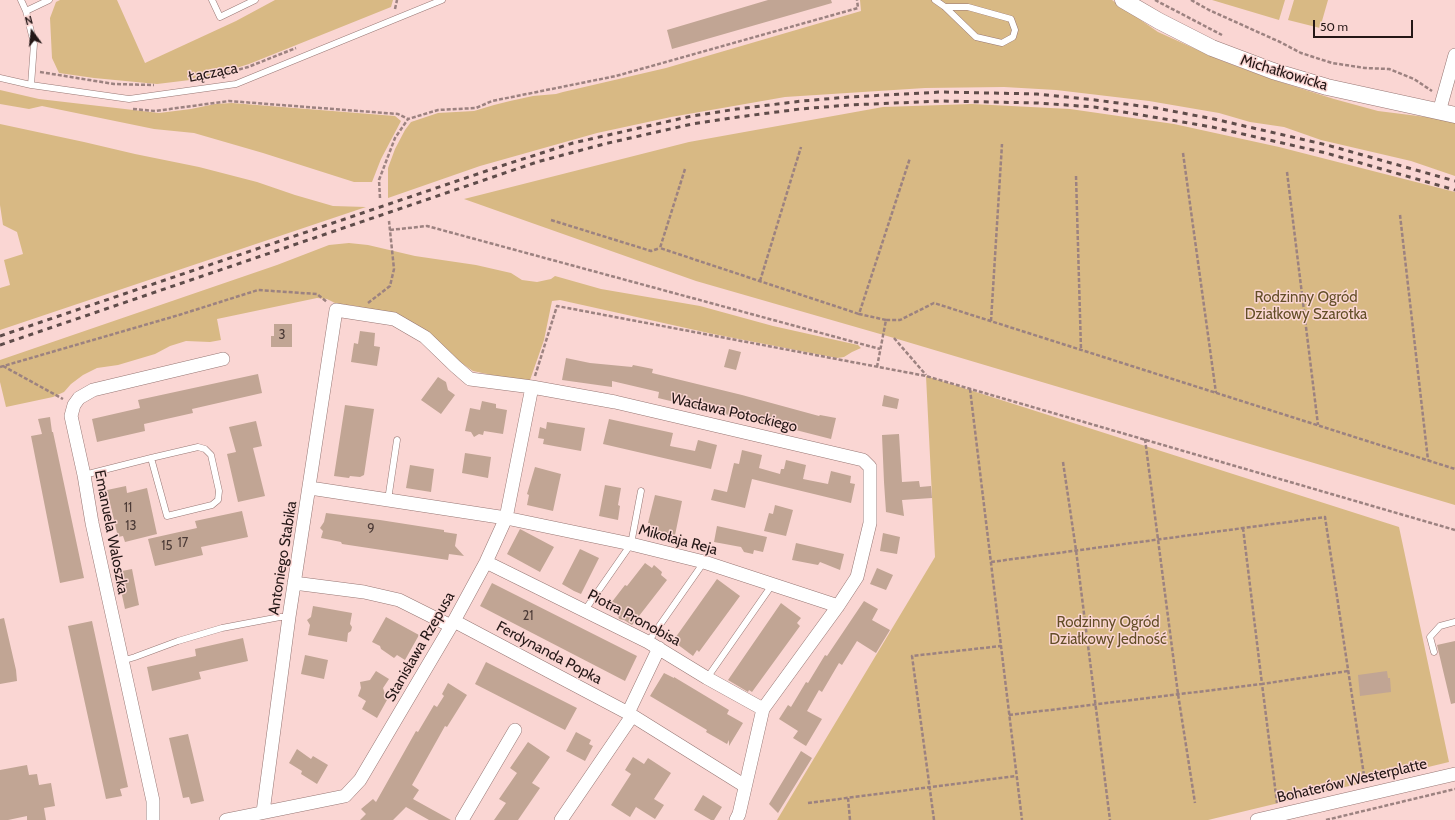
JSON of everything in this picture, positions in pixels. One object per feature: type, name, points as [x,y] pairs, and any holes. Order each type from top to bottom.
[{"type":"street","name":"Michałkowicka","points":[[1123,0],[1186,36],[1247,62],[1320,85],[1441,105],[1455,115]]},
{"type":"street","points":[[1441,105],[1455,55]]},
{"type":"street","name":"Wacława Potockiego","points":[[336,310],[394,319],[425,337],[470,379],[532,387],[614,402],[863,460],[870,466],[870,522],[857,577],[838,606],[763,709]]},
{"type":"street","name":"Antoniego Stabika","points":[[263,812],[289,617],[310,488],[336,310]]},
{"type":"street","points":[[74,405],[79,398],[93,390],[223,359]]},
{"type":"street","name":"Stanisława Rzepusa","points":[[226,820],[345,796],[360,780],[453,624],[486,562],[506,518],[532,387]]},
{"type":"street","name":"Emanuela Waloszka","points":[[74,405],[71,416],[84,475],[92,524],[153,801],[154,820]]},
{"type":"street","name":"Mikołaja Reja","points":[[310,488],[506,518],[631,544],[704,562],[838,606]]},
{"type":"street","name":"Piotra Pronobisa","points":[[486,562],[653,645],[707,678],[763,709]]},
{"type":"street","name":"Ferdynanda Popka","points":[[294,583],[364,592],[399,600],[453,624],[630,715],[745,786]]},
{"type":"street","points":[[561,820],[630,715],[653,645]]},
{"type":"street","points":[[736,820],[739,814],[763,709]]},
{"type":"street","points":[[462,820],[515,730]]},
{"type":"street","name":"Bohaterów Westerplatte","points":[[1257,820],[1455,774]]},
{"type":"lane","points":[[21,0],[26,11],[34,44],[31,85]]},
{"type":"lane","points":[[26,11],[49,0]]},
{"type":"lane","points":[[212,0],[220,17],[255,0]]},
{"type":"lane","name":"Łącząca","points":[[0,78],[31,85],[129,99],[236,84],[442,0]]},
{"type":"lane","points":[[935,0],[946,7],[976,37],[1002,43],[1012,37],[1015,30],[1011,19],[968,7],[946,7]]},
{"type":"lane","points":[[388,500],[397,440]]},
{"type":"lane","points":[[84,475],[151,458],[198,447],[205,449],[211,455],[219,492],[218,500],[212,505],[167,516],[151,458]]},
{"type":"lane","points":[[585,610],[631,544],[642,491]]},
{"type":"lane","points":[[653,645],[704,562]]},
{"type":"lane","points":[[707,678],[772,585]]},
{"type":"lane","points":[[122,661],[178,641],[222,628],[280,617],[289,617]]},
{"type":"lane","points":[[1434,652],[1430,637],[1440,626],[1455,622]]},
{"type":"path","points":[[380,198],[379,180],[395,138],[408,119],[438,110],[476,108],[492,101],[616,76],[858,8],[857,0]]},
{"type":"path","points":[[1155,0],[1227,38]]},
{"type":"path","points":[[1191,0],[1209,10],[1280,42],[1301,54],[1332,63],[1365,68],[1389,69],[1414,79],[1441,105]]},
{"type":"path","points":[[388,11],[402,5]]},
{"type":"path","points":[[212,77],[248,67],[300,46]]},
{"type":"path","points":[[32,70],[114,84],[157,85]]},
{"type":"path","points":[[132,109],[155,112],[229,101],[398,114],[408,119]]},
{"type":"path","points":[[991,321],[1002,144]]},
{"type":"path","points":[[760,281],[801,147]]},
{"type":"path","points":[[1183,153],[1216,393]]},
{"type":"path","points":[[859,314],[910,158]]},
{"type":"path","points":[[660,248],[685,169]]},
{"type":"path","points":[[1287,172],[1318,425]]},
{"type":"path","points":[[1076,176],[1082,350]]},
{"type":"path","points":[[1400,215],[1428,460]]},
{"type":"path","points":[[551,220],[651,251],[660,248],[859,314],[886,320],[900,320],[934,303],[1455,468]]},
{"type":"path","points":[[355,313],[390,286],[394,269],[389,221]]},
{"type":"path","points":[[390,230],[427,226],[880,349]]},
{"type":"path","points":[[2,367],[258,290],[317,294],[336,310]]},
{"type":"path","points":[[532,387],[557,306],[926,376],[1455,530]]},
{"type":"path","points":[[877,366],[886,320]]},
{"type":"path","points":[[894,338],[926,376]]},
{"type":"path","points":[[2,367],[74,405]]},
{"type":"path","points":[[970,388],[1022,820]]},
{"type":"path","points":[[1145,439],[1178,694],[1195,803]]},
{"type":"path","points":[[1063,462],[1076,550],[1110,820]]},
{"type":"path","points":[[991,562],[1325,517],[1366,787]]},
{"type":"path","points":[[1243,528],[1278,807]]},
{"type":"path","points":[[934,820],[912,656],[1001,646]]},
{"type":"path","points":[[1009,715],[1262,684],[1348,671]]},
{"type":"path","points":[[808,803],[1016,776]]},
{"type":"path","points":[[1326,820],[1455,789]]},
{"type":"path","points":[[848,798],[850,820]]},
{"type":"green space","points":[[60,0],[117,0],[145,63],[236,21],[275,0],[393,0],[391,7],[249,64],[217,74],[190,80],[157,84],[59,73],[52,58],[50,18],[56,2]]},
{"type":"green space","points":[[860,0],[1112,0],[1158,32],[1220,60],[1271,79],[1378,111],[1434,118],[1455,123],[1455,176],[1411,161],[1321,140],[1284,127],[1250,122],[1219,113],[1149,101],[1056,90],[1004,87],[925,88],[785,97],[671,117],[597,133],[480,166],[388,198],[388,168],[395,149],[411,122],[438,113],[474,111],[510,101],[533,96],[556,94],[666,68],[861,11]]},
{"type":"green space","points":[[1212,0],[1285,0],[1279,20]]},
{"type":"green space","points":[[1294,0],[1328,0],[1320,28],[1288,20]]},
{"type":"green space","points":[[0,90],[39,99],[159,113],[215,104],[232,103],[395,116],[401,121],[381,159],[372,182],[354,182],[194,133],[154,129],[42,106],[29,109],[0,104]]},
{"type":"green space","name":"Rodzinny Ogród Działkowy Szarotka","points":[[972,104],[1070,109],[1174,124],[1279,147],[1455,192],[1455,505],[894,338],[696,281],[464,199],[689,142],[883,107]]},
{"type":"green space","points":[[0,124],[199,167],[257,182],[333,206],[366,207],[0,330],[0,288],[10,285],[4,260],[23,254],[17,232],[3,225],[0,205]]},
{"type":"green space","points":[[349,243],[368,245],[415,256],[476,265],[511,273],[522,280],[537,282],[551,279],[555,276],[601,289],[700,306],[773,326],[858,345],[861,348],[844,357],[837,358],[713,334],[560,300],[552,301],[544,340],[529,383],[473,371],[392,315],[356,306],[337,304],[327,299],[317,298],[217,319],[221,340],[210,342],[186,341],[170,346],[155,354],[118,365],[97,368],[83,375],[71,384],[64,392],[53,397],[6,407],[0,382],[0,360],[277,265],[329,245]]},
{"type":"green space","name":"Rodzinny Ogród Działkowy Jedność","points":[[926,376],[1399,527],[1449,762],[1208,820],[777,820],[935,557]]},
{"type":"building","points":[[768,0],[831,0],[832,3],[672,49],[667,30]]},
{"type":"building","points":[[274,324],[292,324],[292,347],[271,347],[271,336],[274,336]]},
{"type":"building","points":[[360,331],[375,333],[374,346],[380,347],[377,366],[351,362],[354,343],[358,344]]},
{"type":"building","points":[[729,349],[741,352],[736,370],[724,367]]},
{"type":"building","points":[[566,358],[590,363],[632,367],[633,365],[653,369],[652,373],[819,416],[836,418],[831,439],[737,415],[737,417],[658,398],[659,392],[612,381],[612,387],[562,380]]},
{"type":"building","points":[[258,374],[262,393],[192,409],[193,413],[144,424],[145,431],[97,442],[92,419],[140,408],[138,400]]},
{"type":"building","points":[[438,377],[446,382],[448,390],[455,395],[441,414],[421,400]]},
{"type":"building","points":[[884,395],[899,399],[897,409],[882,406]]},
{"type":"building","points":[[482,401],[496,404],[496,408],[507,410],[503,434],[484,431],[483,435],[479,434],[474,437],[471,432],[465,431],[470,408],[480,410]]},
{"type":"building","points":[[345,405],[374,409],[364,475],[360,477],[350,476],[349,478],[334,476]]},
{"type":"building","points":[[50,417],[84,578],[60,583],[31,436],[42,434],[38,419]]},
{"type":"building","points":[[609,419],[673,433],[670,446],[695,451],[698,440],[717,445],[711,469],[603,444]]},
{"type":"building","points":[[256,421],[262,446],[253,448],[265,496],[238,502],[227,454],[236,452],[229,427]]},
{"type":"building","points":[[547,422],[585,428],[581,451],[543,444],[544,439],[538,438],[540,427],[546,429]]},
{"type":"building","points":[[899,434],[902,482],[919,481],[920,487],[931,486],[932,498],[902,500],[904,516],[886,512],[884,482],[882,435]]},
{"type":"building","points":[[742,450],[762,455],[759,468],[780,474],[781,469],[784,469],[786,460],[806,465],[803,479],[828,484],[831,471],[851,476],[850,483],[855,484],[851,503],[752,479],[745,508],[711,500],[714,489],[727,492],[734,463],[739,464]]},
{"type":"building","points":[[465,453],[491,457],[488,478],[462,473]]},
{"type":"building","points":[[410,465],[434,469],[431,492],[406,488]]},
{"type":"building","points":[[535,467],[561,474],[553,511],[527,505],[529,495],[527,494]]},
{"type":"building","points":[[605,485],[621,488],[618,505],[620,506],[618,520],[599,516]]},
{"type":"building","points":[[126,486],[127,493],[147,488],[157,534],[125,542],[123,536],[118,537],[107,490]]},
{"type":"building","points":[[655,495],[682,501],[674,540],[648,534],[650,523],[648,523]]},
{"type":"building","points":[[775,505],[793,510],[786,536],[764,531],[769,513],[773,514]]},
{"type":"building","points":[[242,511],[248,537],[201,547],[203,555],[155,566],[148,539],[197,528],[195,521]]},
{"type":"building","points":[[326,513],[444,530],[444,532],[457,534],[455,546],[464,556],[449,554],[448,560],[342,544],[341,542],[321,538],[323,531],[320,528],[324,522]]},
{"type":"building","points":[[717,526],[767,537],[763,552],[754,550],[753,554],[744,552],[741,547],[714,542]]},
{"type":"building","points":[[520,529],[554,547],[540,572],[507,554]]},
{"type":"building","points":[[883,533],[900,537],[897,554],[880,551]]},
{"type":"building","points":[[796,543],[844,554],[840,570],[820,562],[818,565],[792,560]]},
{"type":"building","points":[[580,549],[599,558],[581,594],[562,584]]},
{"type":"building","points":[[645,563],[652,568],[654,565],[662,572],[661,575],[667,580],[632,625],[619,619],[618,615],[608,607]]},
{"type":"building","points":[[877,568],[893,575],[886,590],[870,584]]},
{"type":"building","points":[[132,569],[139,605],[125,609],[117,572]]},
{"type":"building","points":[[717,579],[740,596],[699,652],[697,650],[693,656],[673,641]]},
{"type":"building","points":[[492,583],[637,656],[625,681],[480,606]]},
{"type":"building","points":[[864,601],[878,609],[872,620],[890,630],[876,653],[857,641],[842,665],[839,663],[822,692],[819,690],[807,711],[822,719],[806,746],[793,738],[798,731],[779,719],[788,705],[791,707],[806,682],[808,683],[825,655],[827,656]]},
{"type":"building","points":[[781,603],[801,618],[797,623],[800,626],[752,692],[749,690],[748,692],[728,680]]},
{"type":"building","points":[[313,606],[352,613],[350,624],[352,627],[351,631],[348,633],[347,642],[308,635],[310,625],[307,620],[311,617]]},
{"type":"building","points":[[386,617],[419,635],[405,660],[397,655],[394,658],[381,649],[380,646],[372,642]]},
{"type":"building","points":[[4,618],[16,670],[17,681],[0,684],[0,619]]},
{"type":"building","points":[[92,621],[128,787],[120,789],[122,796],[106,799],[68,626]]},
{"type":"building","points":[[243,638],[248,661],[199,672],[201,679],[152,691],[147,667],[196,656],[195,649]]},
{"type":"building","points":[[1455,641],[1455,703],[1451,704],[1437,645]]},
{"type":"building","points":[[305,655],[328,660],[324,679],[301,674]]},
{"type":"building","points":[[486,662],[577,708],[565,730],[475,684]]},
{"type":"building","points":[[376,671],[389,679],[383,688],[387,700],[377,718],[362,709],[366,701],[358,696],[361,688],[360,682],[370,680]]},
{"type":"building","points":[[1387,671],[1388,678],[1390,678],[1391,692],[1360,696],[1358,675]]},
{"type":"building","points":[[664,673],[674,677],[729,710],[727,714],[743,723],[729,746],[729,740],[727,744],[706,732],[707,730],[650,696]]},
{"type":"building","points":[[448,683],[467,695],[447,727],[445,726],[412,785],[419,790],[413,799],[451,820],[429,820],[406,807],[393,820],[360,820],[366,814],[361,809],[373,799],[376,802],[416,731],[418,732],[434,705],[437,707],[444,696],[442,694]]},
{"type":"building","points":[[576,732],[591,740],[589,744],[593,746],[585,761],[566,751]]},
{"type":"building","points":[[188,734],[204,801],[191,804],[189,797],[183,798],[169,738]]},
{"type":"building","points":[[528,742],[550,757],[532,783],[540,788],[518,820],[494,820],[506,803],[499,799],[517,773],[510,768]]},
{"type":"building","points":[[297,749],[311,759],[313,756],[328,765],[317,784],[301,774],[302,771],[289,763]]},
{"type":"building","points":[[801,751],[812,758],[778,813],[769,804]]},
{"type":"building","points":[[633,757],[644,764],[648,758],[671,773],[654,799],[664,805],[655,819],[636,807],[630,817],[611,805],[631,774],[625,770]]},
{"type":"building","points":[[27,765],[29,775],[37,774],[39,785],[51,783],[55,806],[44,808],[46,820],[27,820],[27,816],[0,820],[0,770]]},
{"type":"building","points":[[703,795],[722,807],[714,820],[711,820],[694,810]]},
{"type":"railway","points":[[0,336],[573,143],[692,116],[802,101],[941,92],[1037,94],[1095,100],[1156,108],[1214,119],[1327,145],[1455,181]]},
{"type":"railway","points":[[0,345],[537,162],[604,144],[692,124],[800,109],[849,105],[942,101],[1038,103],[1094,107],[1212,127],[1326,153],[1455,190]]}]
